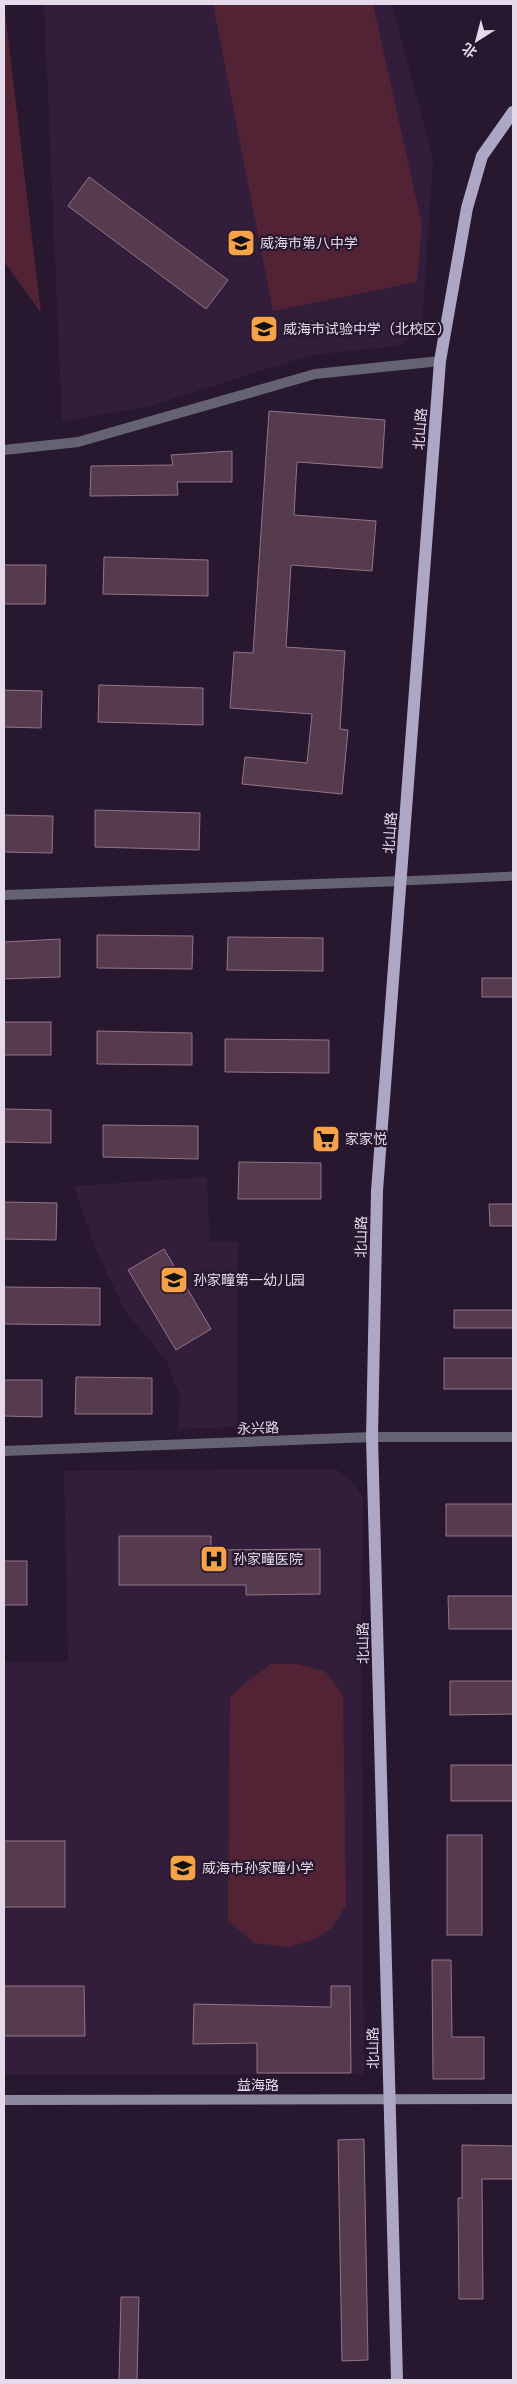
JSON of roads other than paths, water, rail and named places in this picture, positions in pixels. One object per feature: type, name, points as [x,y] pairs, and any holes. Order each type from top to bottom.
[{"type":"main road","name":"北山路","points":[[398,2380],[372,1437],[377,1191],[440,361],[468,208],[482,156],[513,112]]},
{"type":"main road","name":"益海路","points":[[4,2100],[513,2099]]},
{"type":"street","points":[[4,450],[78,442],[315,374],[440,361]]},
{"type":"street","points":[[4,895],[402,881]]},
{"type":"street","name":"永兴路","points":[[4,1451],[372,1437],[513,1437]]},
{"type":"lane","points":[[402,881],[513,876]]},
{"type":"place","name":"威海市第八中学","points":[[241,243]]},
{"type":"place","name":"威海市试验中学（北校区）","points":[[264,329]]},
{"type":"place","name":"家家悦","points":[[326,1139]]},
{"type":"place","name":"孙家疃第一幼儿园","points":[[174,1280]]},
{"type":"place","name":"孙家疃医院","points":[[214,1559]]},
{"type":"place","name":"威海市孙家疃小学","points":[[183,1868]]}]
